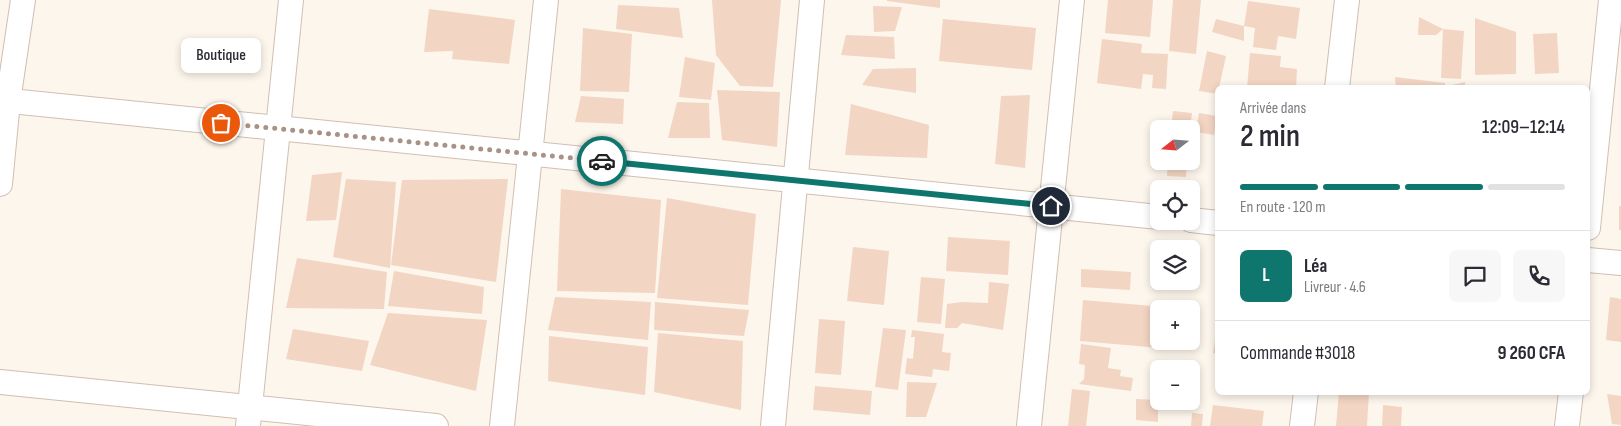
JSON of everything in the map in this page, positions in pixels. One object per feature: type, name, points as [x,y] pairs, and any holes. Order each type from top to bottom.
[{"type":"street","points":[[0,184],[4,101],[23,0]]},
{"type":"street","points":[[249,417],[291,0]]},
{"type":"street","points":[[502,426],[546,0]]},
{"type":"street","points":[[773,426],[812,0]]},
{"type":"street","points":[[1029,426],[1072,0]]},
{"type":"street","points":[[1337,85],[1346,0]]},
{"type":"street","points":[[1590,209],[1612,0],[1621,1]]},
{"type":"street","points":[[4,101],[1150,216]]},
{"type":"street","points":[[1200,221],[1215,223]]},
{"type":"street","points":[[1590,260],[1621,263]]},
{"type":"street","points":[[0,382],[249,417],[436,426]]},
{"type":"street","points":[[1302,426],[1306,395]]},
{"type":"street","points":[[1567,426],[1571,395]]},
{"type":"building","points":[[712,0],[781,0],[773,87],[740,86],[716,55]]},
{"type":"building","points":[[940,0],[940,8],[887,1]]},
{"type":"building","points":[[1108,0],[1153,0],[1150,37],[1105,33]]},
{"type":"building","points":[[1173,0],[1201,0],[1196,54],[1169,51]]},
{"type":"building","points":[[1248,1],[1300,8],[1296,39],[1278,36],[1276,50],[1253,47],[1255,28],[1244,26]]},
{"type":"building","points":[[618,5],[679,8],[683,38],[616,29]]},
{"type":"building","points":[[873,6],[902,7],[895,31],[874,32]]},
{"type":"building","points":[[429,9],[515,20],[509,64],[452,59],[453,51],[424,52]]},
{"type":"building","points":[[1419,17],[1443,29],[1436,35],[1418,35]]},
{"type":"building","points":[[1475,18],[1516,32],[1516,74],[1475,75]]},
{"type":"building","points":[[943,19],[1036,28],[1032,70],[939,61]]},
{"type":"building","points":[[1216,19],[1244,26],[1244,41],[1212,32]]},
{"type":"building","points":[[583,28],[632,34],[629,92],[580,91]]},
{"type":"building","points":[[1443,29],[1464,31],[1461,79],[1441,78]]},
{"type":"building","points":[[1557,33],[1559,73],[1535,74],[1533,34]]},
{"type":"building","points":[[846,35],[894,37],[895,59],[841,55]]},
{"type":"building","points":[[1102,39],[1142,44],[1141,53],[1168,54],[1166,89],[1152,88],[1153,75],[1143,74],[1141,89],[1097,83]]},
{"type":"building","points":[[1207,51],[1226,56],[1220,85],[1215,85],[1215,94],[1199,91]]},
{"type":"building","points":[[1250,53],[1281,56],[1280,67],[1297,69],[1296,85],[1247,85]]},
{"type":"building","points":[[685,57],[715,63],[711,100],[679,97]]},
{"type":"building","points":[[916,68],[916,93],[862,85],[873,69]]},
{"type":"building","points":[[1395,77],[1445,83],[1445,85],[1396,85]]},
{"type":"building","points":[[1465,82],[1465,85],[1452,85]]},
{"type":"building","points":[[717,90],[780,92],[777,147],[722,140]]},
{"type":"building","points":[[1030,95],[1025,168],[995,164],[1001,96]]},
{"type":"building","points":[[581,96],[624,99],[623,124],[575,122]]},
{"type":"building","points":[[677,102],[709,103],[710,138],[668,138]]},
{"type":"building","points":[[851,104],[929,125],[927,158],[845,155]]},
{"type":"building","points":[[1173,111],[1192,113],[1191,120],[1172,120]]},
{"type":"building","points":[[1199,113],[1215,116],[1214,135],[1200,133]]},
{"type":"building","points":[[1167,170],[1186,170],[1186,177],[1167,176]]},
{"type":"building","points":[[342,172],[336,220],[306,221],[312,175]]},
{"type":"building","points":[[346,179],[396,182],[390,268],[333,257]]},
{"type":"building","points":[[508,179],[496,282],[391,265],[402,180]]},
{"type":"building","points":[[561,189],[661,200],[655,293],[557,291]]},
{"type":"building","points":[[667,198],[756,214],[748,305],[657,298]]},
{"type":"building","points":[[1619,206],[1621,206],[1621,230],[1619,230]]},
{"type":"building","points":[[948,237],[1010,241],[1008,275],[946,271]]},
{"type":"building","points":[[853,247],[889,251],[884,305],[847,301]]},
{"type":"building","points":[[297,258],[387,272],[384,309],[286,308]]},
{"type":"building","points":[[1081,269],[1131,272],[1130,290],[1081,287]]},
{"type":"building","points":[[394,271],[484,287],[482,314],[388,306]]},
{"type":"building","points":[[921,277],[945,279],[941,324],[917,322]]},
{"type":"building","points":[[989,282],[1009,284],[1003,330],[962,323],[957,328],[945,328],[947,304],[962,302],[988,303]]},
{"type":"building","points":[[555,297],[651,302],[648,340],[548,330]]},
{"type":"building","points":[[1610,297],[1621,299],[1621,342],[1606,340]]},
{"type":"building","points":[[1083,300],[1150,306],[1150,347],[1080,341]]},
{"type":"building","points":[[655,302],[749,310],[744,336],[654,330]]},
{"type":"building","points":[[388,313],[487,320],[476,391],[370,365]]},
{"type":"building","points":[[819,319],[845,321],[841,375],[815,373]]},
{"type":"building","points":[[883,328],[906,330],[898,390],[875,387]]},
{"type":"building","points":[[293,329],[369,341],[362,371],[286,359]]},
{"type":"building","points":[[912,330],[944,334],[942,352],[951,353],[949,371],[933,369],[932,377],[905,374],[907,358],[913,359],[915,337],[911,337]]},
{"type":"building","points":[[658,333],[743,341],[741,410],[654,392]]},
{"type":"building","points":[[549,336],[648,347],[645,395],[548,381]]},
{"type":"building","points":[[1081,344],[1111,348],[1108,368],[1121,370],[1120,376],[1133,378],[1131,391],[1079,384],[1084,379],[1085,365],[1079,364]]},
{"type":"building","points":[[907,382],[937,383],[926,417],[906,417]]},
{"type":"building","points":[[815,386],[872,391],[870,415],[813,410]]},
{"type":"building","points":[[1072,389],[1090,391],[1086,426],[1068,426]]},
{"type":"building","points":[[1607,394],[1621,396],[1621,425],[1612,424]]},
{"type":"building","points":[[1339,395],[1369,395],[1367,426],[1336,426]]},
{"type":"building","points":[[1136,399],[1150,400],[1150,410],[1158,410],[1158,422],[1136,420]]},
{"type":"building","points":[[1213,405],[1264,411],[1262,426],[1210,426]]},
{"type":"building","points":[[1383,405],[1402,407],[1401,426],[1382,426]]},
{"type":"building","points":[[1192,413],[1203,414],[1202,426],[1191,426]]},
{"type":"way so far","points":[[221,123],[602,161]]},
{"type":"place","name":"Boutique","points":[[221,123]]},
{"type":"route","points":[[602,161],[796,182],[1051,206]]}]
